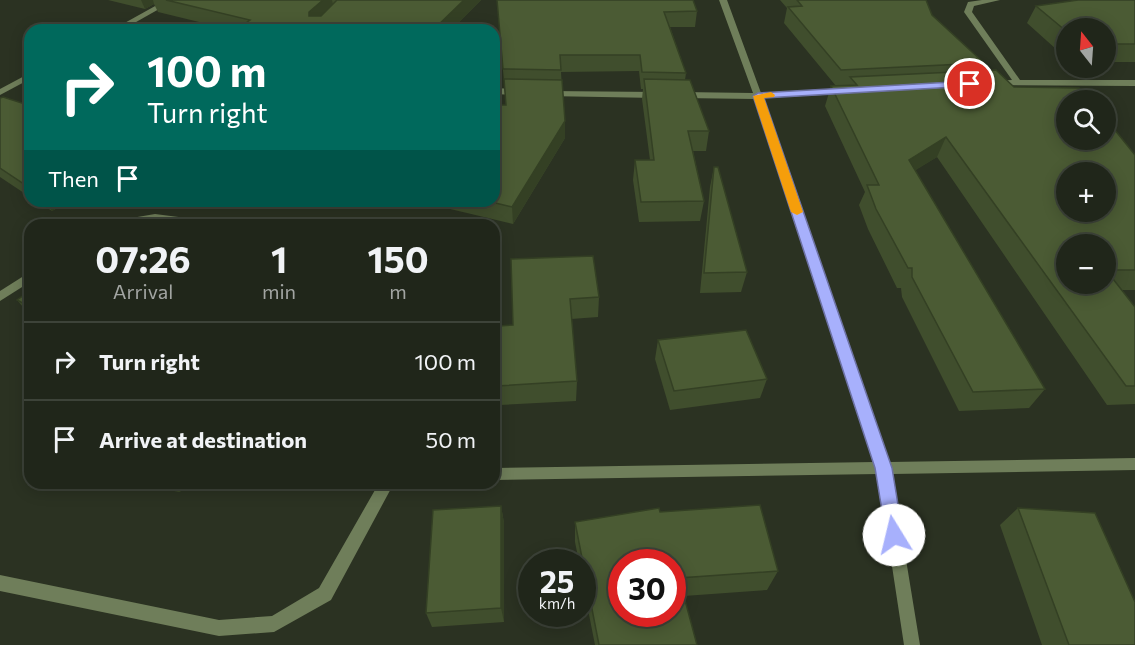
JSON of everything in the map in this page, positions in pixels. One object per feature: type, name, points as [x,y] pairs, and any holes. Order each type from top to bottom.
[{"type":"street","points":[[127,24],[171,0]]},
{"type":"street","points":[[723,0],[758,96],[884,468],[912,645]]},
{"type":"street","points":[[996,0],[971,4],[968,12],[1017,82]]},
{"type":"street","points":[[0,92],[24,79]]},
{"type":"street","points":[[982,84],[1135,83]]},
{"type":"street","points":[[500,91],[526,93]]},
{"type":"street","points":[[538,93],[758,96],[852,91]]},
{"type":"street","points":[[145,219],[155,217],[169,219]]},
{"type":"street","points":[[0,297],[24,280]]},
{"type":"street","points":[[500,474],[1135,464]]},
{"type":"street","points":[[0,584],[219,628],[274,624],[326,594],[384,489]]},
{"type":"building","points":[[166,0],[323,0],[309,12],[309,16],[321,16],[337,0],[464,0],[439,24],[244,24],[250,20]]},
{"type":"building","points":[[497,0],[693,0],[697,11],[664,12],[686,73],[642,72],[640,55],[560,55],[561,70],[503,69]]},
{"type":"building","points":[[797,0],[926,0],[932,15],[984,63],[841,70],[788,7],[802,6]]},
{"type":"building","points":[[1078,0],[1135,0],[1135,44],[1116,44],[1116,18],[1056,18],[1056,23],[1036,6]]},
{"type":"building","points":[[996,70],[1014,87],[1079,88],[1081,90],[1056,90],[1056,150],[1116,150],[1116,131],[1135,155],[1135,270],[1116,270],[1116,234],[1056,234],[1056,289],[946,137],[909,160],[1045,389],[973,392],[912,277],[912,268],[908,268],[876,209],[867,185],[879,185],[831,86],[857,85],[850,77]]},
{"type":"building","points":[[504,79],[562,80],[565,121],[512,207],[500,204],[500,105],[506,105]]},
{"type":"building","points":[[644,79],[690,80],[709,131],[688,131],[704,201],[641,202],[635,160],[654,160]]},
{"type":"building","points":[[0,98],[24,104],[24,184],[0,168]]},
{"type":"building","points":[[714,167],[718,167],[747,272],[704,273]]},
{"type":"building","points":[[593,256],[599,297],[570,299],[577,381],[500,386],[500,326],[513,325],[511,259]]},
{"type":"building","points":[[1116,283],[1135,307],[1135,386],[1126,386],[1059,294],[1116,294]]},
{"type":"building","points":[[24,295],[24,304],[17,300]]},
{"type":"building","points":[[746,330],[767,379],[674,391],[658,340]]},
{"type":"building","points":[[760,505],[778,571],[686,578],[686,549],[608,549],[608,627],[686,627],[686,604],[697,645],[599,645],[595,627],[596,549],[580,549],[575,522],[659,508],[660,512]]},
{"type":"building","points":[[501,506],[501,608],[426,613],[433,510]]},
{"type":"building","points":[[1018,508],[1095,513],[1135,602],[1135,645],[1069,645]]},
{"type":"slow traffic","points":[[771,95],[758,96],[797,212]]},
{"type":"route","points":[[894,535],[884,468],[758,96],[970,84]]}]
